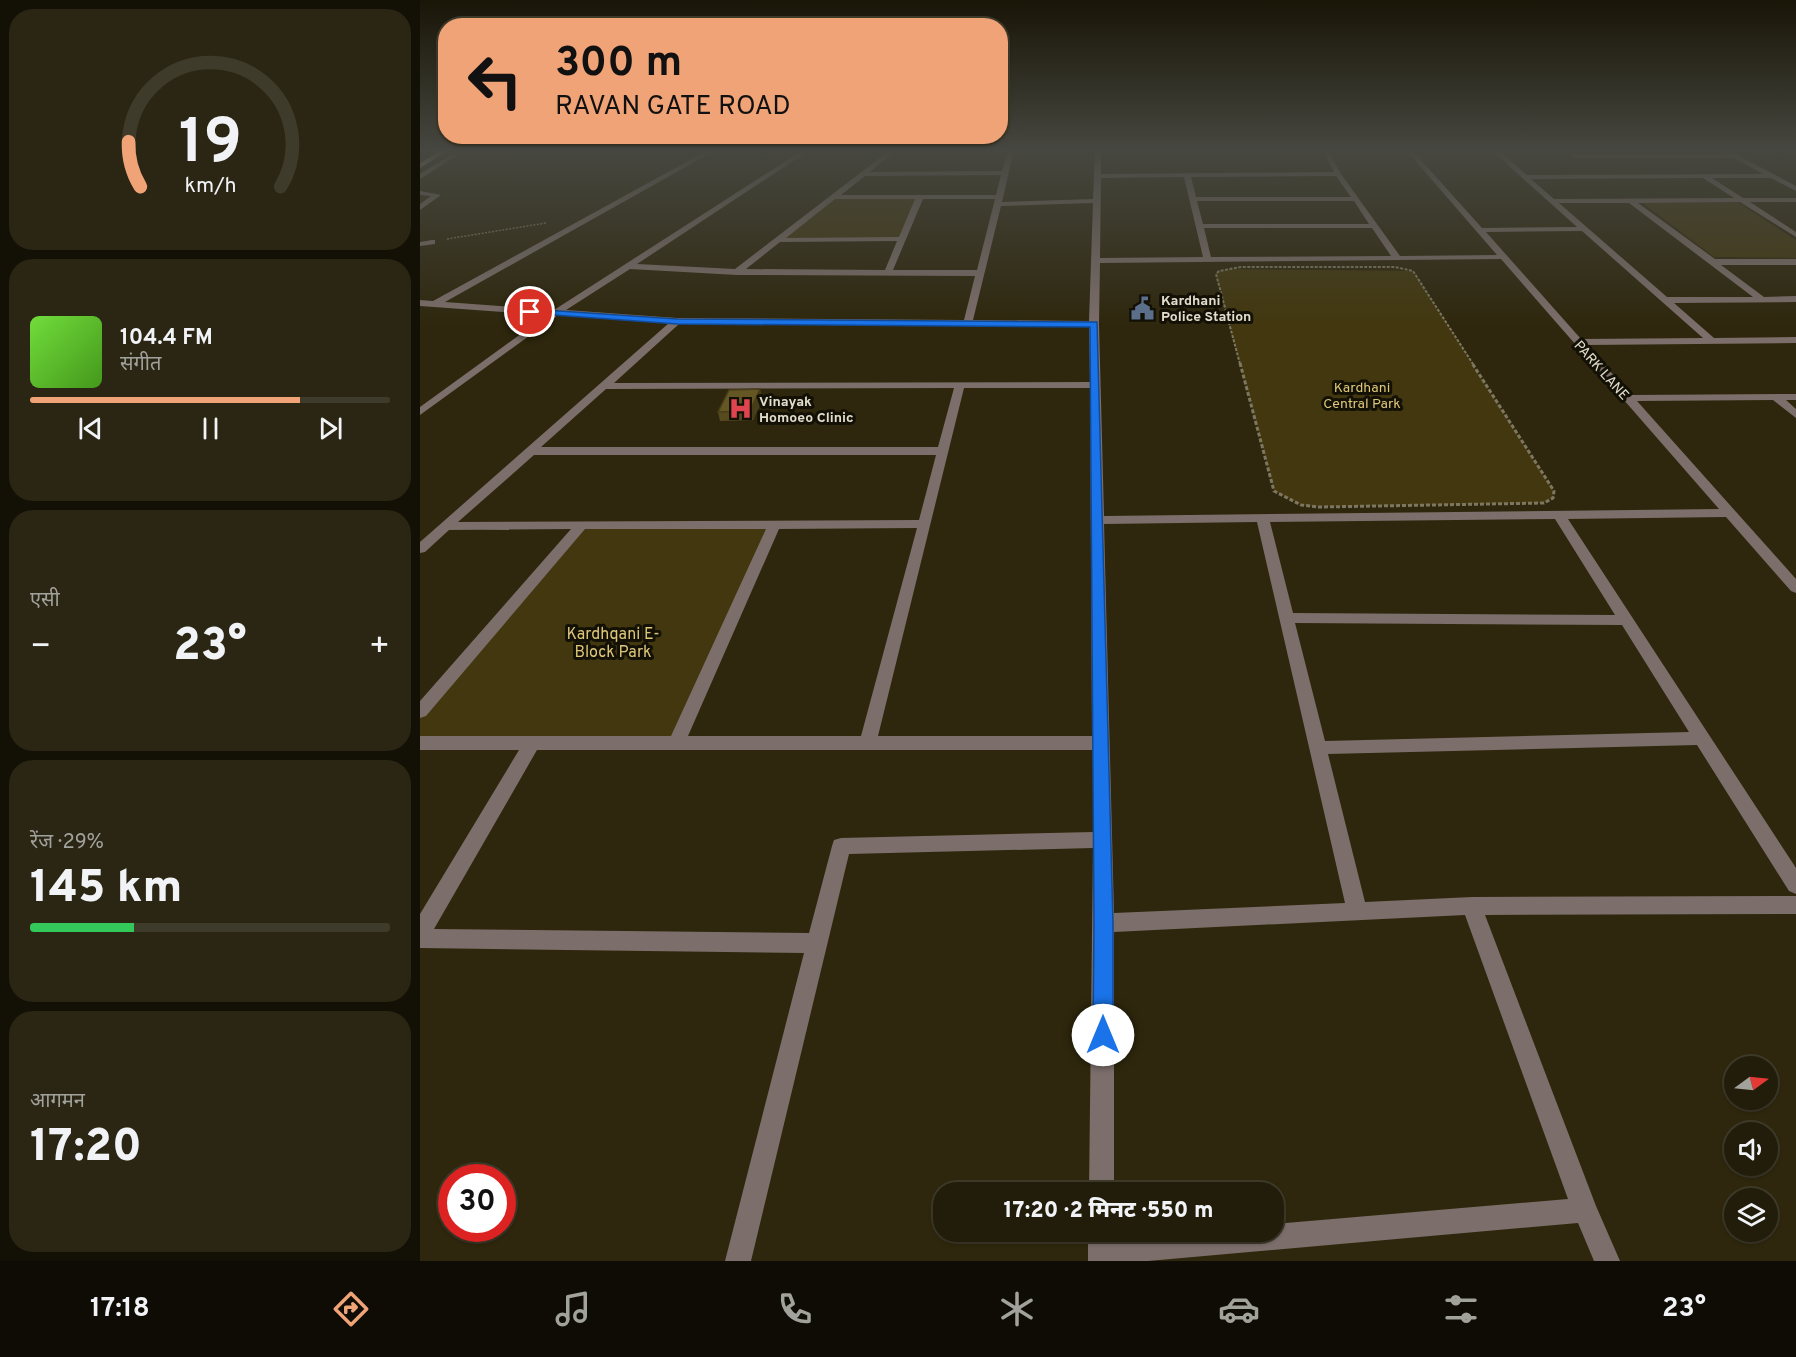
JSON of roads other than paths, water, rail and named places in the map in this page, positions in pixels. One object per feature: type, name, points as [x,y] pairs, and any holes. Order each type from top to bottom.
[{"type":"street","points":[[420,314],[607,209]]},
{"type":"street","points":[[420,412],[554,314],[716,209]]},
{"type":"street","points":[[738,272],[819,209]]},
{"type":"street","points":[[888,273],[915,209]]},
{"type":"street","points":[[968,323],[996,209]]},
{"type":"street","points":[[1097,209],[1094,324],[1104,923],[1101,1182]]},
{"type":"street","points":[[1197,209],[1208,260]]},
{"type":"street","points":[[1363,209],[1398,258]]},
{"type":"street","name":"PARK LANE","points":[[1460,209],[1796,588]]},
{"type":"street","points":[[1560,209],[1712,341]]},
{"type":"street","points":[[1642,209],[1762,299]]},
{"type":"street","points":[[1754,209],[1796,235]]},
{"type":"street","points":[[1201,226],[1376,226]]},
{"type":"street","points":[[1478,230],[1582,229]]},
{"type":"street","points":[[778,240],[902,239]]},
{"type":"street","points":[[420,244],[432,242]]},
{"type":"street","points":[[1096,261],[1208,260],[1276,263],[1502,257]]},
{"type":"street","points":[[1712,262],[1796,262]]},
{"type":"street","points":[[627,266],[738,272],[980,273]]},
{"type":"street","points":[[1664,300],[1796,298]]},
{"type":"street","points":[[420,303],[677,321],[1094,324]]},
{"type":"street","points":[[420,549],[677,321]]},
{"type":"street","points":[[1577,342],[1796,340]]},
{"type":"street","points":[[604,386],[1095,386]]},
{"type":"street","points":[[868,743],[960,386]]},
{"type":"street","points":[[1776,397],[1796,415]]},
{"type":"street","points":[[1627,398],[1796,397]]},
{"type":"street","points":[[531,451],[943,451]]},
{"type":"street","points":[[1484,504],[1490,516]]},
{"type":"street","points":[[1098,520],[1729,513]]},
{"type":"street","points":[[1559,515],[1796,885]]},
{"type":"street","points":[[1263,518],[1357,912]]},
{"type":"street","points":[[446,526],[924,524]]},
{"type":"street","points":[[677,743],[774,525]]},
{"type":"street","points":[[420,712],[582,526]]},
{"type":"street","points":[[1287,618],[1626,620]]},
{"type":"street","points":[[1318,748],[1702,738]]},
{"type":"street","points":[[420,743],[1101,743]]},
{"type":"street","points":[[420,933],[532,743]]},
{"type":"street","points":[[738,1261],[841,846],[1102,840]]},
{"type":"street","points":[[1104,923],[1472,906],[1796,904]]},
{"type":"street","points":[[1472,906],[1585,1210],[1607,1261]]},
{"type":"street","points":[[420,938],[817,943]]},
{"type":"street","points":[[1101,1248],[1585,1210]]},
{"type":"place","name":"Kardhani Police Station","points":[[1143,308]]},
{"type":"place","name":"Vinayak Homoeo Clinic","points":[[741,409]]},
{"type":"park label","name":"Kardhani Central Park","points":[[1362,396]]},
{"type":"park label","name":"Kardhqani E- Block Park","points":[[613,642]]}]
